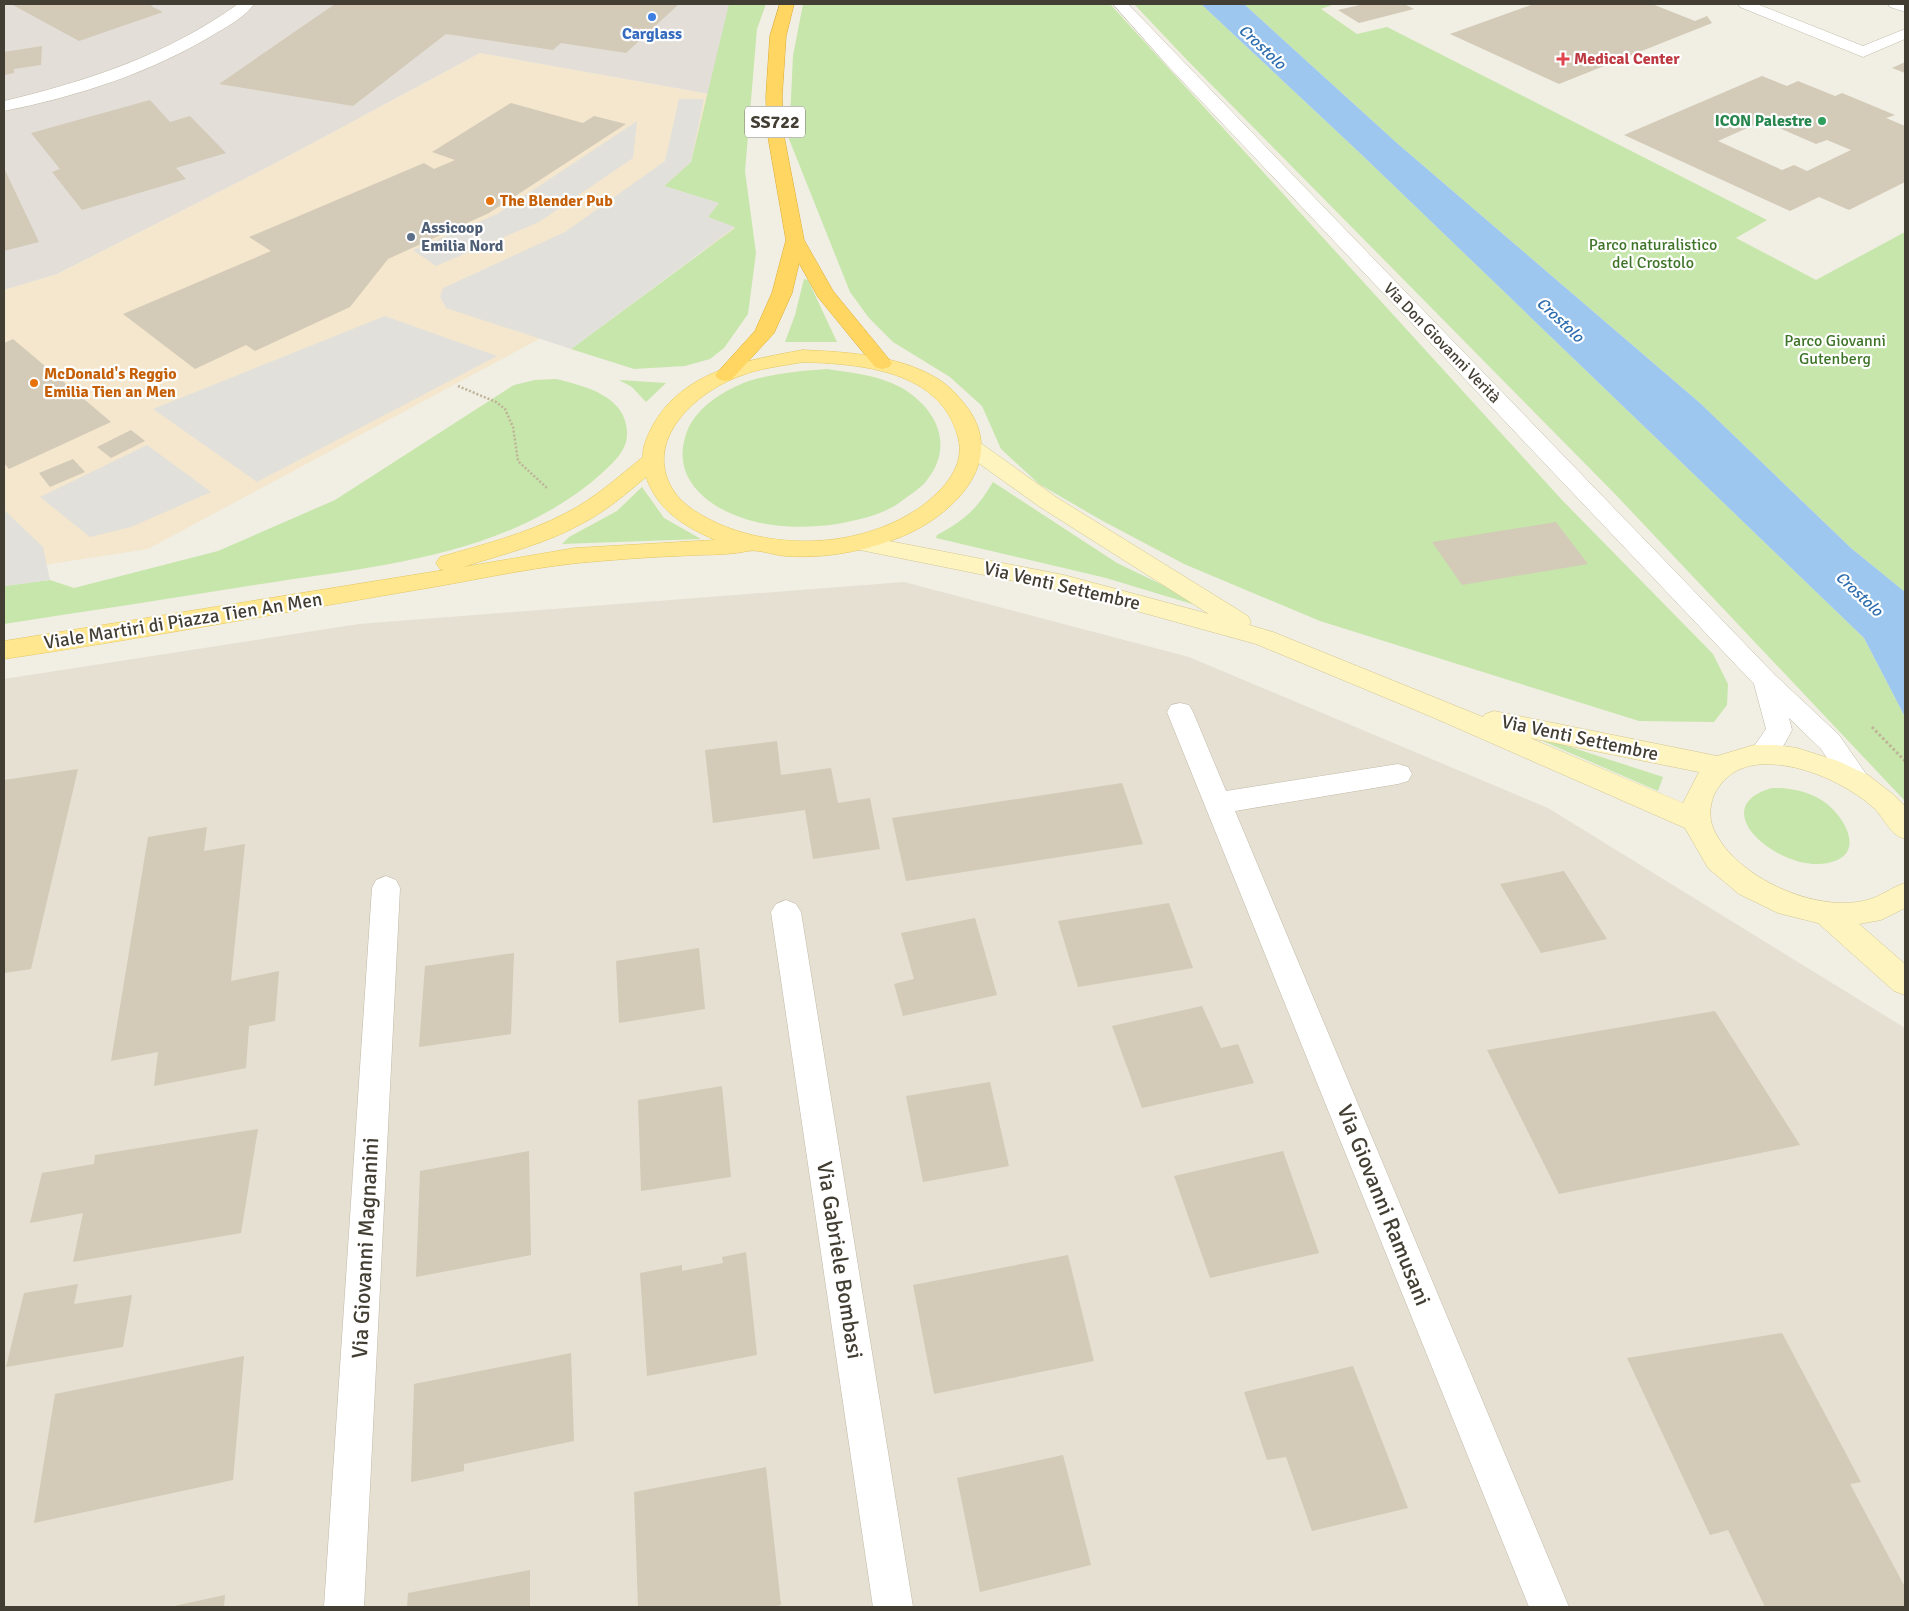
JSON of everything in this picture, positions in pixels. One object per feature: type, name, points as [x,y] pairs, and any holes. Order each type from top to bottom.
[{"type":"highway","name":"Viale Martiri di Piazza Tien An Men","points":[[787,4],[778,36],[774,96],[779,157],[795,240],[825,293],[882,363]]},
{"type":"highway","name":"Viale Martiri di Piazza Tien An Men","points":[[725,375],[764,333],[782,293],[795,240]]},
{"type":"main road","name":"Viale Martiri di Piazza Tien An Men","points":[[4,650],[575,556],[680,548],[768,547],[813,549],[858,543],[904,527],[940,504],[963,476],[971,446],[965,420],[947,396],[918,376],[882,363],[844,357],[803,356],[762,363],[725,375],[690,395],[670,414],[657,435],[652,461],[661,490],[685,516],[722,536],[768,547]]},
{"type":"main road","name":"Via Venti Settembre","points":[[971,446],[1048,502],[1264,638]]},
{"type":"main road","name":"Viale Martiri di Piazza Tien An Men","points":[[363,591],[559,525],[591,508],[652,461]]},
{"type":"main road","name":"Via Venti Settembre","points":[[858,543],[1064,583],[1264,638],[1441,710],[1696,821]]},
{"type":"main road","name":"Via Venti Settembre","points":[[1441,710],[1719,766]]},
{"type":"main road","points":[[1901,907],[1864,915],[1829,916],[1793,908],[1759,892],[1729,871],[1708,847],[1696,821],[1695,800],[1703,781],[1719,766],[1737,758],[1761,755],[1788,756],[1816,762],[1857,781],[1880,797],[1903,821]]},
{"type":"main road","points":[[1829,916],[1905,982]]},
{"type":"street","points":[[4,106],[52,95],[150,62],[220,26],[247,4]]},
{"type":"street","name":"Via Don Giovanni Verità","points":[[1120,4],[1180,70],[1766,681],[1830,742],[1857,781]]},
{"type":"street","points":[[1745,4],[1863,52],[1905,34]]},
{"type":"street","points":[[1895,4],[1905,8]]},
{"type":"street","name":"Via Don Giovanni Verità","points":[[1761,755],[1779,730],[1766,681]]},
{"type":"street","name":"Via Giovanni Ramusani","points":[[1180,712],[1549,1607]]},
{"type":"street","points":[[1219,803],[1398,774]]},
{"type":"street","name":"Via Giovanni Magnanini","points":[[344,1607],[386,888]]},
{"type":"street","name":"Via Gabriele Bombasi","points":[[786,912],[893,1607]]},
{"type":"path","points":[[458,386],[496,402],[505,409],[512,422],[518,461],[549,490]]},
{"type":"shaded area","points":[[4,4],[744,4],[715,95],[480,53],[266,168],[57,274],[4,290]]},
{"type":"shaded area","points":[[480,53],[715,95],[744,229],[148,549],[4,571],[4,290],[57,274],[266,168]]},
{"type":"shaded area","points":[[679,99],[704,99],[691,162],[664,186],[719,203],[708,217],[735,227],[571,349],[446,308],[440,297],[443,288],[565,232],[665,161]]},
{"type":"shaded area","points":[[637,121],[633,158],[539,222],[436,266],[413,250],[497,214]]},
{"type":"shaded area","points":[[385,316],[497,356],[257,482],[153,409]]},
{"type":"shaded area","points":[[147,445],[211,492],[131,527],[90,537],[40,497]]},
{"type":"shaded area","points":[[4,510],[43,547],[50,580],[4,586]]},
{"type":"shaded area","points":[[904,582],[1189,657],[1548,808],[1905,1028],[1905,1607],[4,1607],[4,679],[359,624]]},
{"type":"green space","points":[[729,4],[766,4],[757,29],[745,171],[756,253],[748,314],[724,348],[710,359],[685,366],[634,369],[571,349],[735,228],[708,217],[718,203],[664,186],[691,162]]},
{"type":"green space","points":[[803,4],[1110,4],[1562,500],[1713,654],[1728,684],[1727,705],[1714,722],[1639,721],[1320,621],[1184,564],[1101,520],[1039,484],[1001,449],[982,406],[950,377],[893,342],[869,318],[850,292],[789,139],[793,56]]},
{"type":"green space","points":[[1134,4],[1201,4],[1363,156],[1864,638],[1905,717],[1905,801],[1615,494]]},
{"type":"green space","name":"Parco naturalistico del Crostolo","points":[[1244,4],[1335,4],[1321,9],[1357,34],[1387,27],[1767,220],[1736,238],[1816,280],[1905,232],[1905,592],[1851,548],[1700,403],[1398,144]]},
{"type":"green space","points":[[804,279],[808,280],[837,342],[785,342],[795,315]]},
{"type":"green space","points":[[827,369],[865,375],[892,383],[913,395],[923,405],[932,416],[938,428],[940,440],[940,454],[935,467],[925,483],[896,505],[880,513],[829,525],[797,527],[754,521],[718,507],[703,496],[691,483],[684,467],[683,449],[688,429],[699,413],[714,399],[749,381],[778,374]]},
{"type":"green space","points":[[556,379],[591,389],[612,401],[620,410],[625,420],[627,438],[623,450],[602,473],[566,501],[526,523],[484,540],[441,553],[396,563],[4,624],[4,586],[50,580],[74,588],[218,551],[335,500],[514,385],[535,380]]},
{"type":"green space","points":[[619,380],[666,383],[646,402],[632,387]]},
{"type":"green space","points":[[993,482],[1117,563],[1204,605],[1202,607],[1106,578],[936,538],[937,535],[963,519],[976,507]]},
{"type":"green space","points":[[642,487],[664,518],[701,539],[562,544],[569,537],[617,511]]},
{"type":"green space","points":[[1515,729],[1663,777],[1658,791]]},
{"type":"green space","points":[[1772,788],[1805,792],[1831,807],[1838,815],[1848,834],[1850,844],[1847,852],[1840,859],[1828,863],[1809,863],[1789,858],[1771,849],[1756,837],[1746,823],[1744,810],[1752,797]]},
{"type":"water","name":"Crostolo","points":[[1201,4],[1244,4],[1398,144],[1700,403],[1851,548],[1905,592],[1905,717],[1864,638],[1363,156]]},
{"type":"building","points":[[11,4],[155,4],[151,6],[163,12],[79,41]]},
{"type":"building","points":[[335,4],[679,4],[626,53],[561,43],[553,50],[446,34],[353,106],[219,84]]},
{"type":"building","points":[[1364,4],[1404,4],[1414,9],[1359,23],[1338,10]]},
{"type":"building","name":"Medical Center","points":[[1534,4],[1652,4],[1695,21],[1707,16],[1712,23],[1559,84],[1450,34]]},
{"type":"building","points":[[42,46],[41,65],[14,69],[14,73],[4,75],[4,52]]},
{"type":"building","points":[[1905,62],[1905,73],[1892,68]]},
{"type":"building","points":[[1762,76],[1787,86],[1798,81],[1835,96],[1842,93],[1895,115],[1886,118],[1905,126],[1905,182],[1849,210],[1819,197],[1790,211],[1624,135]],"holes":[[[1763,121],[1816,144],[1827,140],[1851,150],[1807,171],[1794,165],[1782,170],[1718,141]]]},
{"type":"building","points":[[150,100],[170,122],[190,116],[226,153],[176,168],[186,179],[82,210],[52,172],[60,169],[31,133]]},
{"type":"building","points":[[511,103],[583,123],[594,116],[626,124],[489,213],[388,259],[350,307],[255,351],[246,345],[195,369],[123,314],[271,251],[249,237],[424,163],[434,169],[455,160],[432,152]]},
{"type":"building","points":[[4,168],[39,242],[4,251]]},
{"type":"building","name":"McDonald's Reggio Emilia Tien an Men","points":[[13,339],[111,422],[9,469],[4,463],[4,343]]},
{"type":"building","points":[[131,430],[145,441],[111,458],[97,447]]},
{"type":"building","points":[[73,459],[85,472],[50,487],[39,473]]},
{"type":"building","points":[[1556,522],[1588,564],[1462,585],[1432,542]]},
{"type":"building","points":[[777,741],[781,775],[831,768],[838,803],[870,798],[880,849],[813,859],[805,810],[713,823],[705,750]]},
{"type":"building","points":[[78,769],[31,969],[4,973],[4,780]]},
{"type":"building","points":[[1122,783],[1143,844],[906,881],[892,818]]},
{"type":"building","points":[[207,827],[204,851],[245,844],[231,981],[279,971],[275,1021],[249,1026],[246,1068],[154,1086],[158,1052],[111,1061],[148,837]]},
{"type":"building","points":[[1564,871],[1607,939],[1541,953],[1500,884]]},
{"type":"building","points":[[1169,903],[1193,968],[1078,987],[1058,921]]},
{"type":"building","points":[[975,918],[997,995],[903,1016],[894,984],[914,979],[901,933]]},
{"type":"building","points":[[699,948],[705,1009],[619,1023],[616,961]]},
{"type":"building","points":[[514,953],[511,1034],[419,1047],[425,966]]},
{"type":"building","points":[[1202,1006],[1221,1048],[1238,1044],[1254,1083],[1142,1108],[1112,1026]]},
{"type":"building","points":[[1715,1011],[1800,1145],[1559,1194],[1487,1050]]},
{"type":"building","points":[[990,1082],[1009,1166],[923,1182],[906,1096]]},
{"type":"building","points":[[722,1086],[731,1177],[641,1191],[638,1100]]},
{"type":"building","points":[[258,1129],[241,1233],[73,1262],[83,1213],[30,1223],[42,1173],[94,1164],[95,1155]]},
{"type":"building","points":[[529,1151],[531,1255],[416,1277],[420,1171]]},
{"type":"building","points":[[1283,1151],[1319,1253],[1210,1278],[1174,1176]]},
{"type":"building","points":[[746,1252],[757,1355],[647,1376],[640,1273],[682,1265],[682,1271],[723,1263],[722,1257]]},
{"type":"building","points":[[1068,1255],[1094,1361],[934,1394],[913,1285]]},
{"type":"building","points":[[78,1284],[74,1304],[132,1295],[123,1347],[6,1367],[24,1293]]},
{"type":"building","points":[[1782,1333],[1861,1482],[1850,1484],[1905,1587],[1905,1607],[1765,1607],[1728,1530],[1710,1535],[1627,1358]]},
{"type":"building","points":[[571,1353],[574,1441],[464,1464],[464,1471],[411,1482],[414,1384]]},
{"type":"building","points":[[244,1356],[233,1480],[34,1523],[55,1394]]},
{"type":"building","points":[[1353,1366],[1408,1508],[1312,1531],[1286,1457],[1267,1460],[1244,1392]]},
{"type":"building","points":[[1063,1455],[1091,1565],[980,1592],[957,1478]]},
{"type":"building","points":[[766,1467],[781,1605],[771,1607],[638,1607],[634,1492]]},
{"type":"building","points":[[530,1570],[530,1607],[407,1607],[408,1593]]},
{"type":"building","points":[[225,1595],[224,1607],[174,1607],[174,1606]]},
{"type":"place","name":"Carglass","points":[[652,17]]},
{"type":"place","name":"Medical Center","points":[[1563,59]]},
{"type":"place","name":"ICON Palestre","points":[[1822,121]]},
{"type":"place","name":"The Blender Pub","points":[[490,201]]},
{"type":"place","name":"Assicoop Emilia Nord","points":[[411,237]]},
{"type":"place","name":"McDonald's Reggio Emilia Tien an Men","points":[[34,383]]},
{"type":"park label","name":"Parco Giovanni Gutenberg","points":[[1835,350]]}]
